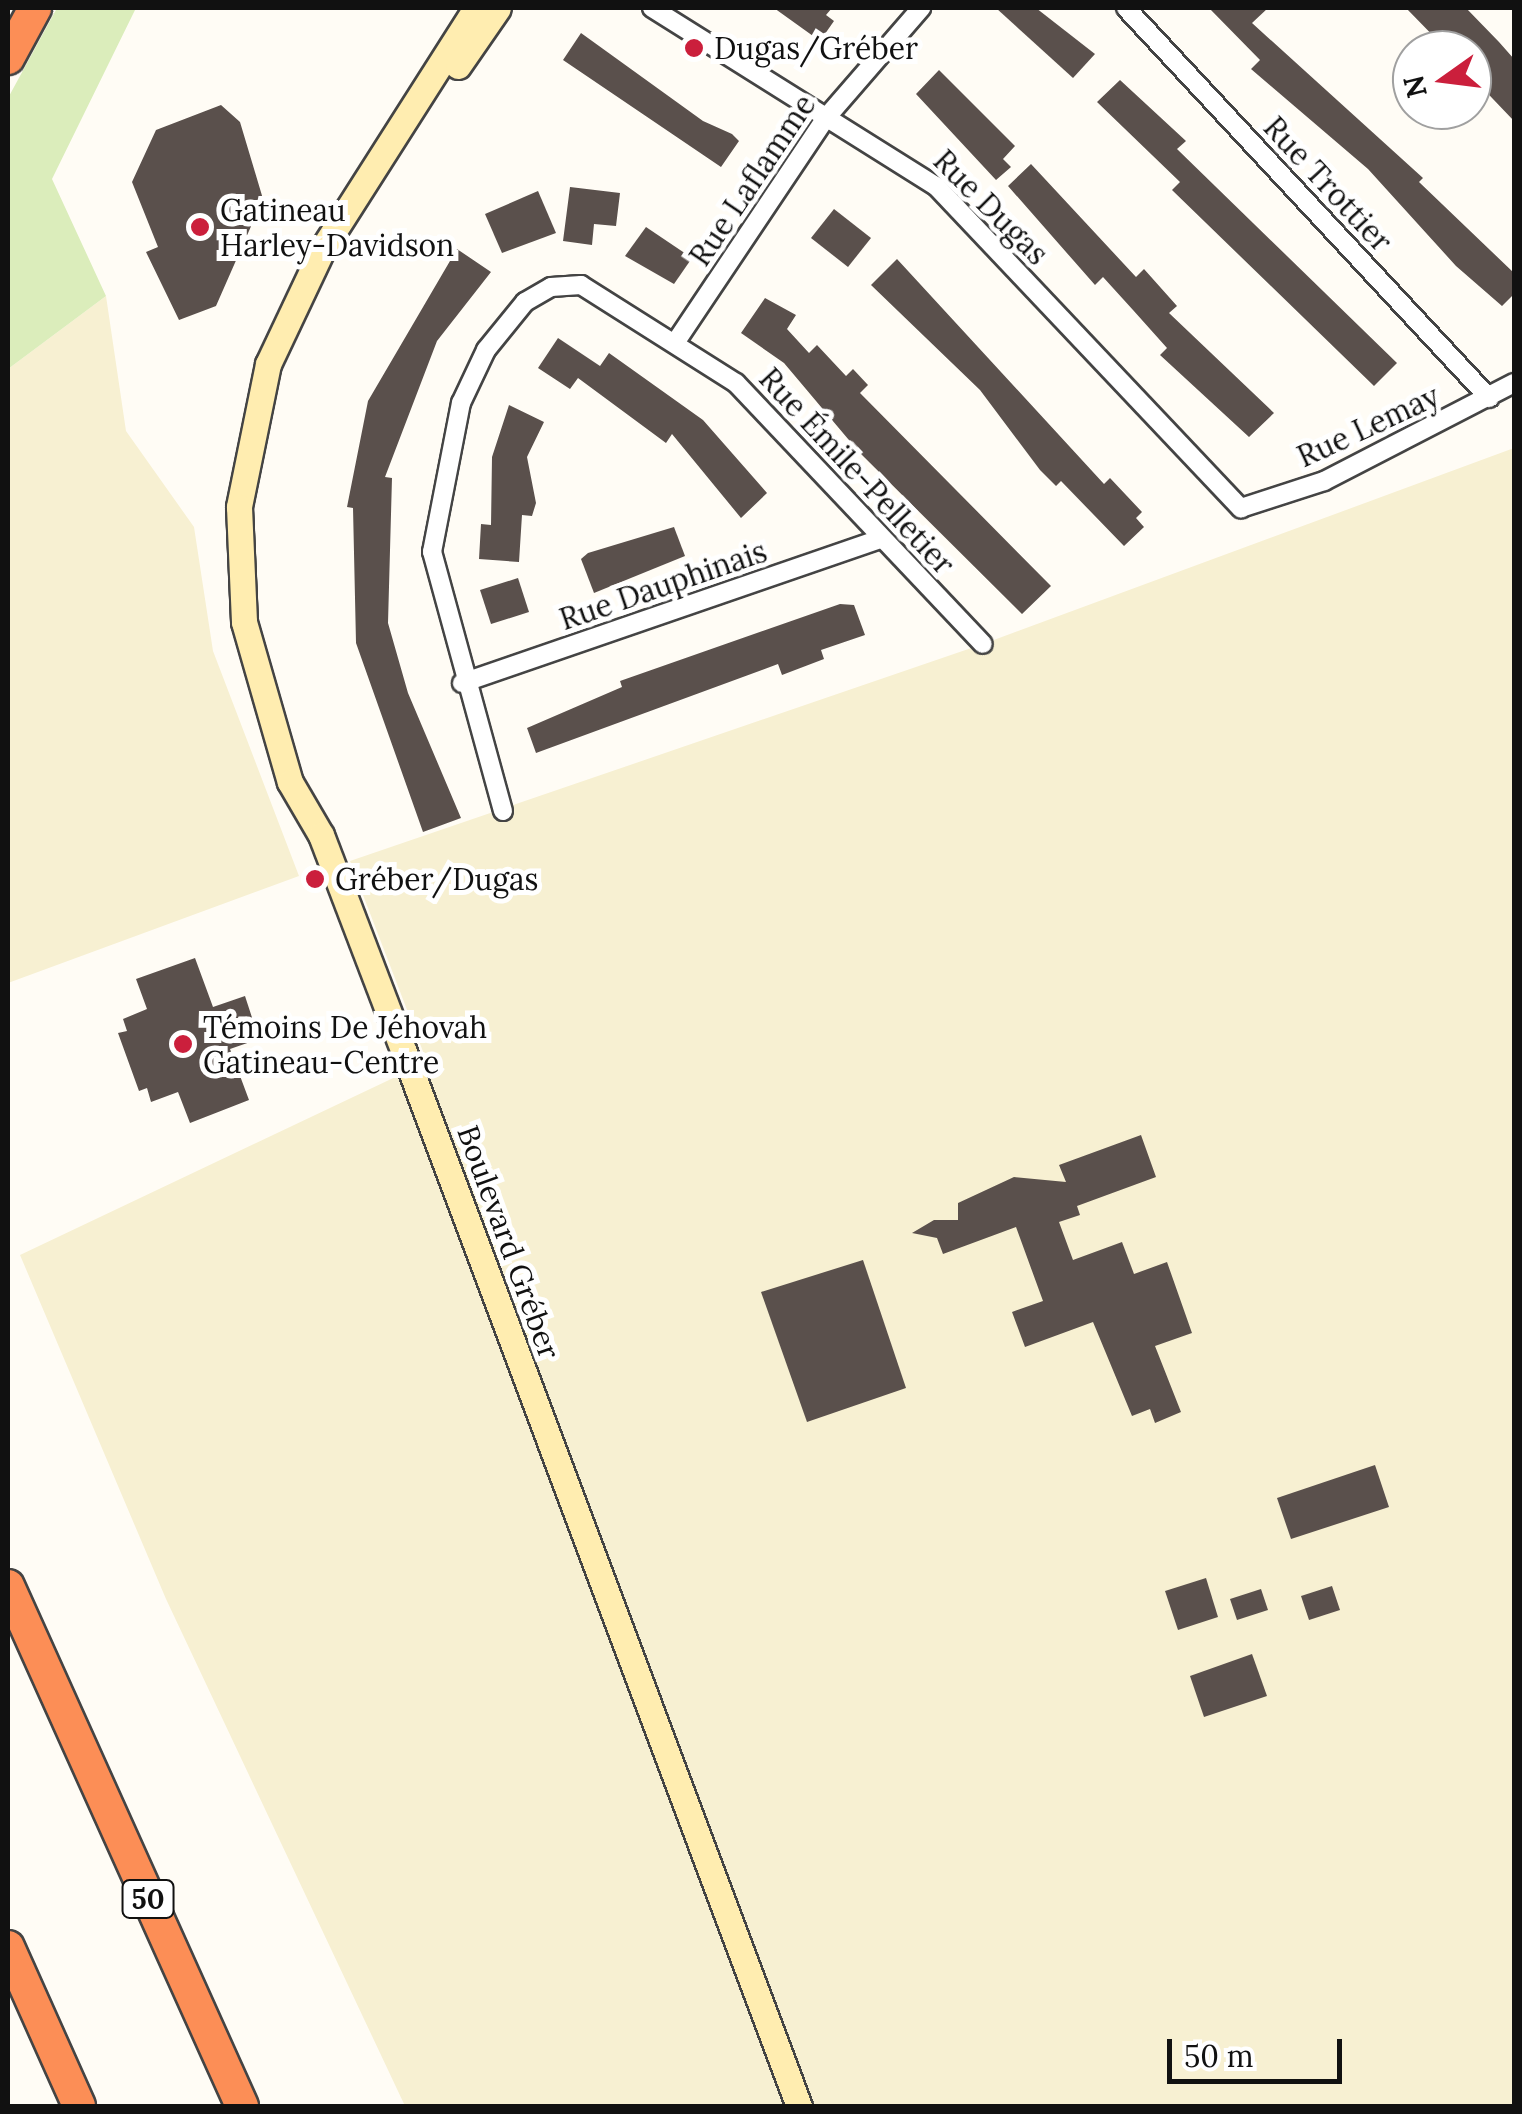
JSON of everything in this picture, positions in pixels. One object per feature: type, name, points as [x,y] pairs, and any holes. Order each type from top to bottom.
[{"type":"highway","points":[[8,58],[35,8]]},
{"type":"highway","points":[[8,1560],[65,1714]]},
{"type":"highway","name":"50","points":[[8,1586],[242,2106]]},
{"type":"highway","points":[[8,1946],[80,2106]]},
{"type":"street","name":"Boulevard Gréber","points":[[476,8],[336,225],[286,318],[249,443],[238,558],[260,698],[404,1052],[799,2106]]},
{"type":"street","name":"Boulevard Gréber","points":[[336,225],[498,8]]},
{"type":"street","name":"Rue Dugas","points":[[652,8],[936,186],[1241,508]]},
{"type":"street","name":"Rue Laflamme","points":[[675,343],[824,118],[921,8]]},
{"type":"street","name":"Rue Trottier","points":[[1126,8],[1489,398]]},
{"type":"street","name":"Rue Émile-Pelletier","points":[[503,811],[462,683],[432,552],[440,478],[486,350],[525,302],[551,287],[581,285],[744,390],[983,644]]},
{"type":"street","name":"Rue Lemay","points":[[1241,508],[1324,482],[1514,383]]},
{"type":"street","name":"Rue Dauphinais","points":[[462,683],[882,538]]},
{"type":"shaded area","points":[[106,296],[126,431],[194,527],[213,651],[299,876],[8,983],[8,369]]},
{"type":"shaded area","points":[[1514,448],[1514,2106],[405,2106],[166,1599],[20,1255],[427,1062],[350,861],[983,644]]},
{"type":"green space","points":[[57,8],[136,8],[52,179],[106,296],[8,369],[8,98]]},
{"type":"building","points":[[774,8],[832,8],[826,15],[834,21],[820,41]]},
{"type":"building","points":[[996,8],[1036,8],[1095,54],[1073,78]]},
{"type":"building","points":[[1209,8],[1268,8],[1252,23],[1423,178],[1419,182],[1514,273],[1514,294],[1502,306],[1456,266],[1368,169],[1251,69],[1260,60]]},
{"type":"building","points":[[1406,8],[1466,8],[1487,30],[1427,30]]},
{"type":"building","points":[[581,33],[703,121],[732,134],[739,141],[721,167],[563,60]]},
{"type":"building","points":[[1492,35],[1514,59],[1514,121],[1492,98]]},
{"type":"building","points":[[939,70],[1015,146],[1003,159],[1011,167],[996,180],[916,94]]},
{"type":"building","points":[[1120,80],[1186,141],[1177,149],[1397,363],[1374,386],[1172,190],[1180,182],[1097,102]]},
{"type":"building","name":"Gatineau Harley-Davidson","points":[[221,105],[240,122],[263,199],[216,306],[179,320],[146,252],[158,247],[132,182],[156,130]]},
{"type":"building","points":[[1031,164],[1136,277],[1144,269],[1177,306],[1169,313],[1274,413],[1249,437],[1160,355],[1167,348],[1133,310],[1103,277],[1095,285],[1008,186]]},
{"type":"building","points":[[570,187],[620,193],[616,226],[594,224],[592,245],[563,241]]},
{"type":"building","points":[[538,191],[556,233],[502,253],[485,214]]},
{"type":"building","points":[[834,209],[871,238],[848,267],[811,238]]},
{"type":"building","points":[[646,227],[692,258],[674,284],[625,256]]},
{"type":"building","points":[[457,249],[491,272],[437,341],[385,477],[392,478],[388,623],[408,693],[461,818],[423,832],[356,643],[353,508],[347,507],[368,401]]},
{"type":"building","points":[[897,259],[1104,484],[1110,478],[1142,512],[1136,518],[1144,527],[1124,546],[1061,481],[1056,486],[1040,470],[980,390],[871,285]]},
{"type":"building","points":[[765,298],[796,315],[787,329],[809,353],[817,345],[846,376],[853,369],[868,385],[860,393],[1051,586],[1022,614],[859,452],[784,363],[741,333]]},
{"type":"building","points":[[558,338],[600,366],[609,353],[703,420],[767,493],[741,518],[672,434],[666,443],[578,378],[570,389],[538,368]]},
{"type":"building","points":[[509,405],[544,422],[527,457],[536,503],[532,516],[522,515],[519,562],[479,559],[481,524],[491,525],[492,457]]},
{"type":"building","points":[[674,527],[685,556],[594,593],[581,559],[588,553]]},
{"type":"building","points":[[518,578],[529,612],[491,624],[480,590]]},
{"type":"building","points":[[840,604],[854,605],[865,635],[821,650],[824,659],[782,675],[778,664],[536,753],[527,728],[622,687],[620,681]]},
{"type":"building","name":"Témoins De Jéhovah Gatineau-Centre","points":[[195,958],[213,1007],[245,996],[259,1039],[230,1049],[249,1100],[190,1123],[178,1092],[151,1102],[147,1088],[139,1091],[118,1033],[127,1031],[123,1019],[147,1009],[136,979]]},
{"type":"building","points":[[1141,1135],[1156,1177],[1077,1206],[1080,1215],[1059,1222],[1073,1260],[1122,1242],[1134,1274],[1167,1262],[1192,1333],[1155,1346],[1181,1412],[1155,1423],[1150,1409],[1132,1416],[1093,1322],[1025,1347],[1012,1312],[1043,1301],[1016,1227],[943,1254],[937,1238],[912,1233],[934,1220],[958,1220],[958,1203],[1014,1177],[1066,1182],[1059,1165]]},
{"type":"building","points":[[863,1260],[906,1388],[807,1422],[761,1292]]},
{"type":"building","points":[[1375,1465],[1389,1507],[1291,1539],[1277,1498]]},
{"type":"building","points":[[1206,1578],[1218,1617],[1178,1630],[1165,1591]]},
{"type":"building","points":[[1332,1586],[1340,1610],[1309,1620],[1301,1596]]},
{"type":"building","points":[[1261,1589],[1268,1610],[1237,1620],[1230,1599]]},
{"type":"building","points":[[1252,1654],[1267,1696],[1204,1717],[1190,1676]]},
{"type":"place","name":"Dugas/Gréber","points":[[694,48]]},
{"type":"place","name":"Gatineau Harley-Davidson","points":[[200,227]]},
{"type":"place","name":"Gréber/Dugas","points":[[315,879]]},
{"type":"place","name":"Témoins De Jéhovah Gatineau-Centre","points":[[183,1044]]}]
